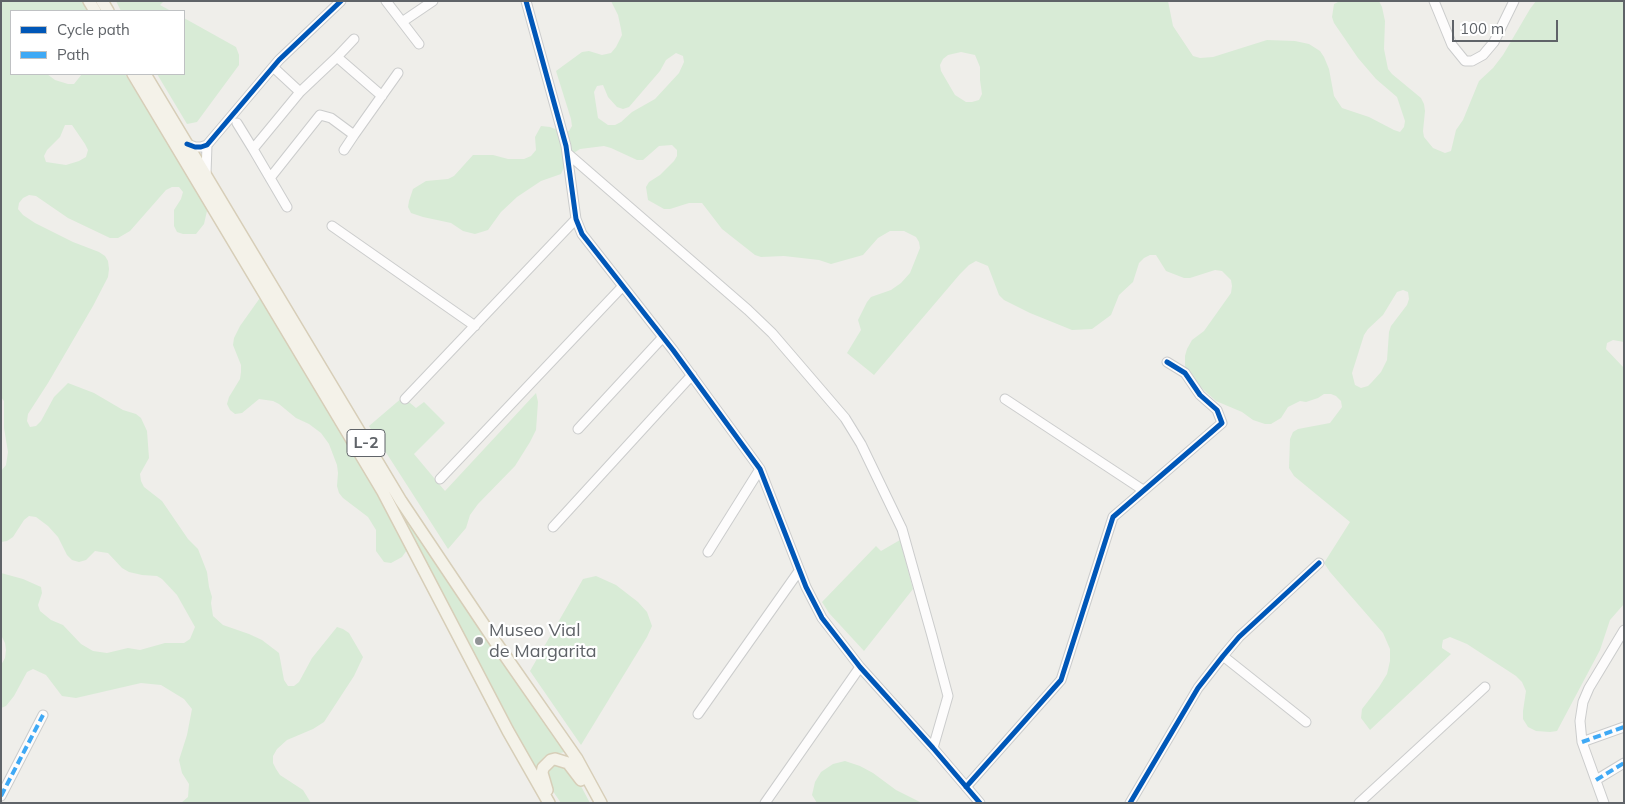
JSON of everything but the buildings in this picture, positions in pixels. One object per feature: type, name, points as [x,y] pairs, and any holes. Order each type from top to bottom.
[{"type":"main road","name":"L-2","points":[[134,75],[388,500],[508,731],[549,803]]},
{"type":"main road","name":"L-2","points":[[146,75],[401,501],[577,759],[601,803]]},
{"type":"main road","points":[[554,803],[546,788],[542,773],[546,763],[556,759],[568,763],[574,769],[595,803]]},
{"type":"street","points":[[187,144],[201,147],[207,144],[273,67],[341,1]]},
{"type":"street","points":[[386,1],[419,44]]},
{"type":"street","points":[[402,22],[433,1]]},
{"type":"street","points":[[526,1],[554,98],[567,154],[576,219],[582,234],[692,375],[760,469],[799,571],[812,602],[822,618],[860,667],[980,803]]},
{"type":"street","points":[[1434,1],[1452,45],[1464,61],[1472,61],[1483,55],[1494,42],[1514,1]]},
{"type":"street","points":[[253,148],[300,92],[354,39]]},
{"type":"street","points":[[337,57],[382,96]]},
{"type":"street","points":[[273,67],[300,92]]},
{"type":"street","points":[[344,150],[398,72]]},
{"type":"street","points":[[270,178],[320,116],[331,118],[354,135]]},
{"type":"street","points":[[237,123],[287,207]]},
{"type":"street","points":[[206,176],[207,144]]},
{"type":"street","points":[[567,154],[748,310],[772,333],[845,418],[861,444],[902,530],[932,636],[948,696],[933,748]]},
{"type":"street","points":[[405,399],[576,219]]},
{"type":"street","points":[[332,226],[475,326]]},
{"type":"street","points":[[440,479],[622,287]]},
{"type":"street","points":[[578,429],[663,337]]},
{"type":"street","points":[[966,787],[1061,680],[1113,517],[1222,423],[1217,410],[1200,395],[1185,373],[1167,362]]},
{"type":"street","points":[[553,527],[692,375]]},
{"type":"street","points":[[1005,398],[1144,490]]},
{"type":"street","points":[[708,552],[760,469]]},
{"type":"street","points":[[1130,803],[1198,688],[1223,656],[1239,637],[1319,563]]},
{"type":"street","points":[[698,714],[799,571]]},
{"type":"street","points":[[1604,803],[1582,742],[1580,721],[1583,702],[1589,688],[1624,630]]},
{"type":"street","points":[[1223,656],[1306,722]]},
{"type":"street","points":[[765,803],[860,667]]},
{"type":"street","points":[[1359,803],[1485,687]]},
{"type":"street","points":[[1,796],[43,715]]},
{"type":"street","points":[[1582,742],[1624,727]]},
{"type":"street","points":[[1596,780],[1624,763]]},
{"type":"green space","points":[[1,1],[82,1],[87,10],[10,10],[10,75],[48,75],[55,80],[74,84],[81,75],[126,75],[206,204],[207,211],[204,224],[196,234],[177,232],[174,226],[174,210],[183,192],[179,187],[172,187],[166,190],[130,231],[118,238],[110,238],[68,218],[36,196],[29,195],[23,198],[19,203],[18,209],[23,215],[73,242],[99,252],[108,261],[109,269],[108,277],[93,306],[28,414],[27,421],[30,427],[36,426],[41,421],[54,397],[68,383],[94,393],[141,418],[147,431],[149,458],[140,474],[141,481],[144,487],[162,501],[188,539],[198,549],[207,572],[212,597],[213,616],[223,625],[262,640],[279,653],[284,680],[288,686],[294,686],[299,682],[312,658],[337,627],[349,633],[363,657],[354,676],[324,722],[287,740],[277,749],[273,756],[273,763],[280,775],[303,790],[311,803],[181,803],[188,797],[189,784],[182,773],[179,760],[187,735],[192,709],[184,699],[161,685],[141,683],[76,698],[62,696],[46,675],[33,669],[27,672],[14,696],[6,706],[1,708],[1,665],[5,658],[6,650],[1,635],[1,573],[23,579],[41,587],[42,593],[38,605],[40,611],[51,620],[63,625],[81,644],[93,651],[107,653],[128,648],[140,650],[165,643],[184,643],[190,639],[195,627],[177,595],[162,579],[157,576],[129,572],[122,568],[108,553],[95,551],[86,560],[79,562],[72,560],[67,555],[58,537],[36,517],[29,516],[24,520],[13,537],[1,542],[1,471],[6,465],[8,452],[4,428],[4,401],[1,397]],"holes":[[[65,125],[72,125],[88,150],[86,157],[79,161],[66,165],[46,162],[44,156],[47,150],[60,137]]]},
{"type":"green space","points":[[116,1],[164,1],[160,5],[169,10],[120,10]]},
{"type":"green space","points":[[611,1],[1168,1],[1173,26],[1193,56],[1200,58],[1213,57],[1267,40],[1295,41],[1309,44],[1320,51],[1324,57],[1329,69],[1334,96],[1342,108],[1369,117],[1400,132],[1404,127],[1405,121],[1397,97],[1376,79],[1358,58],[1334,23],[1332,17],[1334,4],[1340,1],[1379,1],[1385,21],[1384,49],[1388,69],[1421,98],[1425,111],[1424,137],[1433,148],[1445,153],[1451,151],[1456,130],[1463,120],[1479,81],[1503,55],[1536,1],[1624,1],[1624,342],[1613,340],[1607,343],[1606,349],[1624,368],[1624,604],[1610,620],[1600,650],[1557,731],[1536,731],[1528,727],[1523,719],[1526,691],[1522,682],[1516,676],[1467,644],[1450,637],[1443,640],[1442,648],[1451,654],[1370,730],[1361,718],[1362,709],[1387,674],[1390,649],[1383,633],[1324,563],[1350,522],[1294,476],[1289,468],[1290,439],[1293,432],[1298,429],[1330,423],[1342,407],[1341,401],[1336,396],[1324,394],[1306,402],[1300,401],[1288,407],[1281,418],[1271,424],[1265,424],[1216,401],[1185,373],[1185,356],[1192,340],[1204,331],[1231,293],[1231,280],[1222,271],[1215,270],[1184,278],[1166,271],[1156,255],[1150,255],[1139,263],[1133,282],[1119,295],[1111,315],[1092,329],[1072,330],[1004,300],[999,295],[988,266],[976,261],[960,274],[874,375],[847,353],[861,330],[858,320],[867,302],[871,297],[891,290],[910,273],[920,248],[916,237],[904,231],[890,231],[878,238],[863,255],[831,264],[819,260],[784,256],[761,257],[755,255],[722,229],[702,203],[689,203],[664,209],[648,200],[646,187],[649,182],[660,175],[677,156],[677,150],[672,145],[659,146],[643,160],[637,160],[604,146],[580,149],[569,156],[561,174],[541,181],[517,197],[501,212],[488,230],[475,234],[463,231],[451,223],[411,213],[408,207],[413,189],[426,181],[448,179],[454,176],[473,155],[493,155],[508,159],[524,159],[531,156],[536,150],[535,137],[541,126],[563,132],[569,131],[572,126],[571,119],[556,71],[582,52],[589,51],[602,55],[611,53],[622,35],[618,15]],"holes":[[[961,52],[975,55],[980,67],[982,94],[979,100],[966,102],[955,95],[941,71],[940,65],[943,59],[948,55]],[[676,53],[683,56],[684,62],[679,73],[655,99],[632,112],[615,125],[608,125],[598,118],[594,92],[597,86],[603,85],[608,97],[617,107],[623,109],[629,107],[660,71],[666,60]],[[1403,290],[1408,292],[1409,299],[1407,305],[1391,326],[1387,360],[1381,372],[1372,382],[1368,386],[1361,388],[1355,385],[1352,373],[1364,335],[1383,315],[1397,292]]]},
{"type":"green space","points":[[185,19],[236,47],[239,55],[239,65],[197,122],[187,124],[158,75],[185,75]]},
{"type":"green space","points":[[262,295],[408,543],[407,550],[402,557],[391,563],[384,562],[376,551],[376,530],[368,517],[339,493],[337,465],[329,444],[321,433],[273,401],[259,399],[242,413],[235,414],[227,404],[240,379],[241,372],[241,365],[233,345],[234,338],[240,326]]},
{"type":"green space","points":[[536,393],[538,402],[536,430],[530,442],[515,466],[478,504],[470,515],[466,528],[448,549],[369,426],[403,397],[416,408],[424,402],[445,423],[414,454],[445,491]]},
{"type":"green space","name":"Museo Vial de Margarita","points":[[400,508],[565,752],[545,756],[535,768],[398,509]]},
{"type":"green space","points":[[900,540],[913,589],[864,651],[829,613],[822,602],[876,546],[881,551]]},
{"type":"green space","points":[[596,576],[616,585],[638,602],[647,612],[652,626],[581,745],[530,671],[583,579]]},
{"type":"green space","points":[[845,761],[873,773],[896,790],[922,803],[817,803],[812,795],[815,782],[821,772],[833,764]]},
{"type":"green space","points":[[557,762],[574,773],[590,803],[561,803],[548,784],[546,770]]},
{"type":"marked path","points":[[1,796],[43,715]]},
{"type":"marked path","points":[[1582,742],[1624,727]]},
{"type":"marked path","points":[[1596,780],[1624,763]]},
{"type":"cycle path","points":[[187,144],[195,147],[207,145],[279,60],[341,1]]},
{"type":"cycle path","points":[[526,1],[566,146],[576,219],[582,234],[673,350],[760,469],[806,587],[822,618],[860,667],[980,803]]},
{"type":"cycle path","points":[[966,787],[1061,680],[1113,517],[1222,423],[1217,410],[1200,395],[1185,373],[1167,362]]},
{"type":"cycle path","points":[[1130,803],[1198,688],[1223,656],[1239,637],[1319,563]]},
{"type":"place","name":"Museo Vial de Margarita","points":[[479,641]]}]
